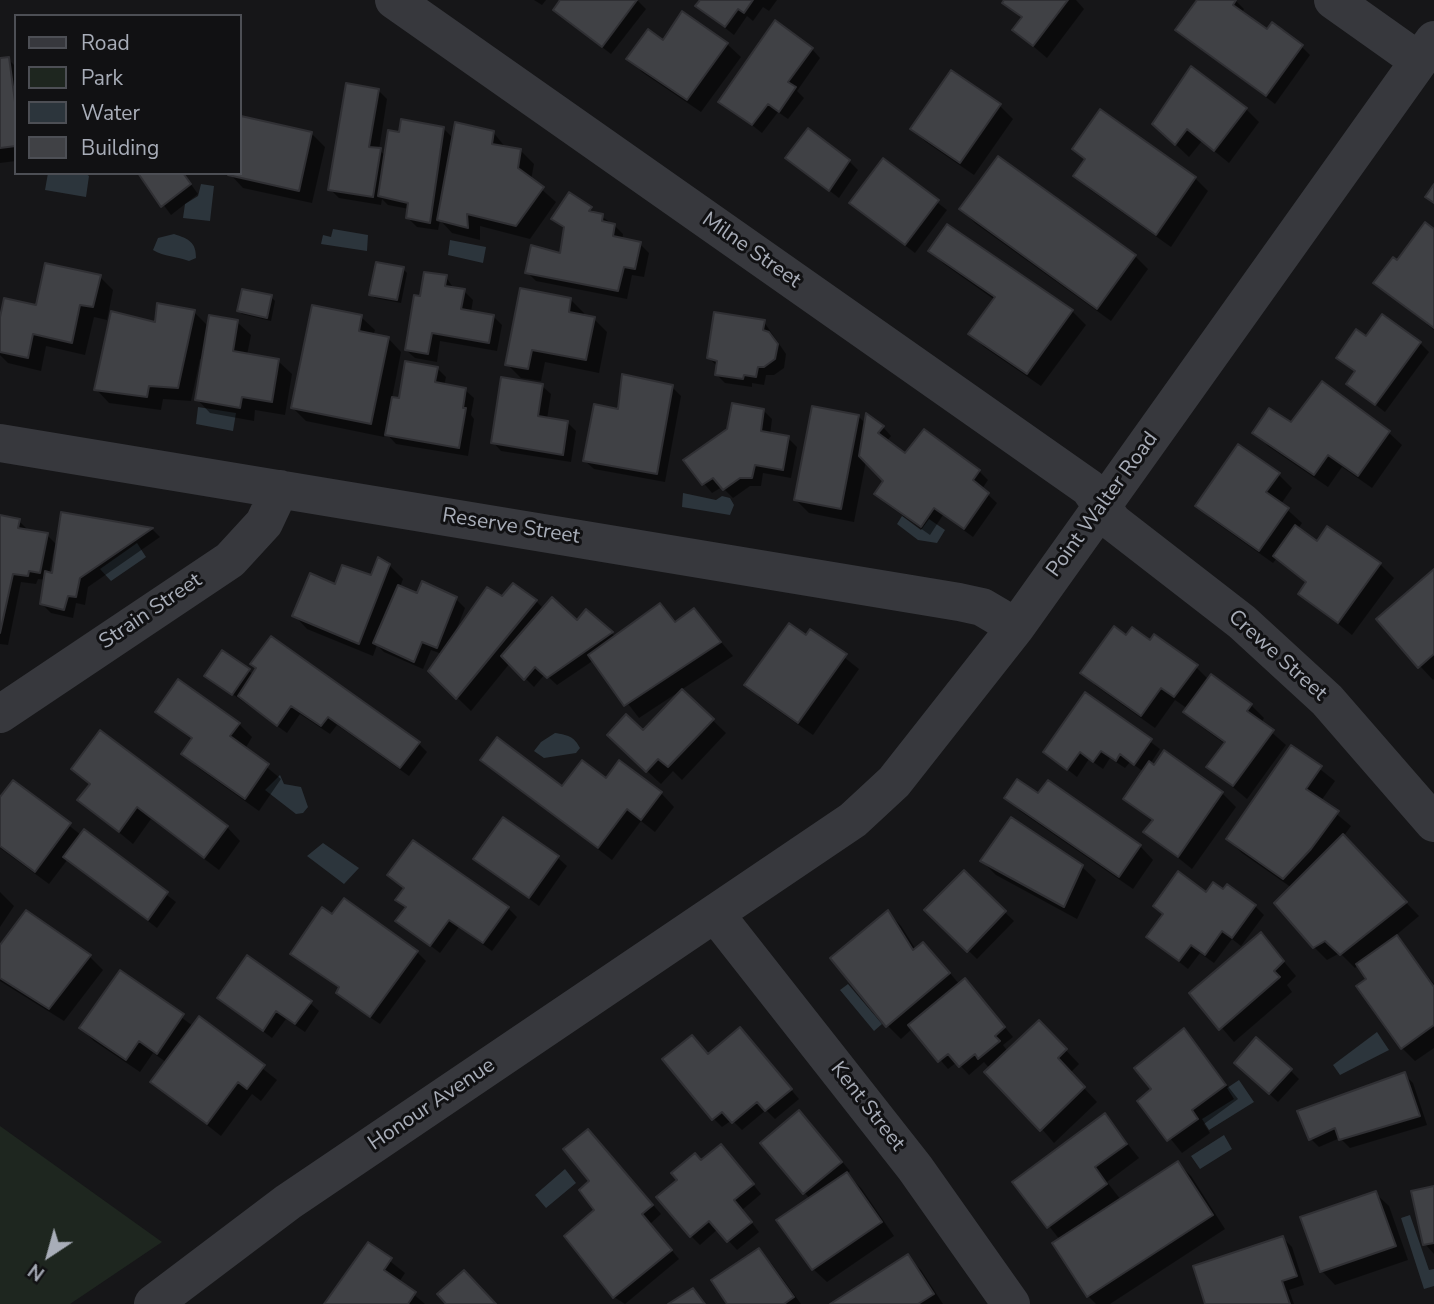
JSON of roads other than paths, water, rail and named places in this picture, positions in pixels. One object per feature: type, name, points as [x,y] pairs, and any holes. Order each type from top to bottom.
[{"type":"street","name":"Milne Street","points":[[394,0],[1089,488],[1102,507]]},
{"type":"street","points":[[1333,0],[1427,51]]},
{"type":"street","name":"Point Walter Road","points":[[716,915],[853,820],[894,782],[1016,627],[1427,51]]},
{"type":"street","name":"Reserve Street","points":[[0,443],[959,602],[982,607],[1016,627]]},
{"type":"street","name":"Strain Street","points":[[0,714],[230,560],[264,523],[280,489]]},
{"type":"street","name":"Crewe Street","points":[[1102,507],[1113,522],[1242,622],[1327,700],[1434,823]]},
{"type":"street","name":"Honour Avenue","points":[[153,1304],[288,1202],[716,915]]},
{"type":"street","name":"Kent Street","points":[[716,915],[915,1168],[1012,1304]]},
{"type":"water","points":[[48,175],[89,176],[86,197],[45,190]]},
{"type":"water","points":[[201,184],[214,186],[210,221],[183,218],[185,204],[198,196]]},
{"type":"water","points":[[333,229],[368,235],[367,251],[321,244],[323,235],[331,237]]},
{"type":"water","points":[[174,234],[191,242],[196,258],[189,261],[153,250],[158,238]]},
{"type":"water","points":[[450,240],[486,247],[483,263],[448,255]]},
{"type":"water","points":[[198,407],[236,413],[233,431],[196,424]]},
{"type":"water","points":[[683,493],[716,500],[722,496],[730,498],[734,505],[730,515],[682,507]]},
{"type":"water","points":[[902,516],[921,530],[929,519],[945,530],[937,543],[918,540],[897,524]]},
{"type":"water","points":[[137,543],[146,557],[111,581],[100,569]]},
{"type":"water","points":[[555,733],[570,737],[580,748],[576,753],[544,758],[534,751],[541,742]]},
{"type":"water","points":[[280,775],[284,784],[301,787],[308,807],[303,813],[296,814],[265,790]]},
{"type":"water","points":[[323,843],[359,868],[344,884],[307,856]]},
{"type":"water","points":[[848,984],[882,1024],[874,1031],[840,990]]},
{"type":"water","points":[[1377,1032],[1389,1050],[1340,1075],[1333,1065]]},
{"type":"water","points":[[1239,1080],[1254,1102],[1209,1130],[1202,1119],[1234,1099],[1227,1088]]},
{"type":"water","points":[[1224,1135],[1232,1149],[1200,1169],[1191,1156]]},
{"type":"water","points":[[565,1169],[576,1183],[546,1208],[535,1195]]},
{"type":"water","points":[[1410,1215],[1429,1270],[1434,1269],[1434,1286],[1424,1289],[1401,1218]]}]
